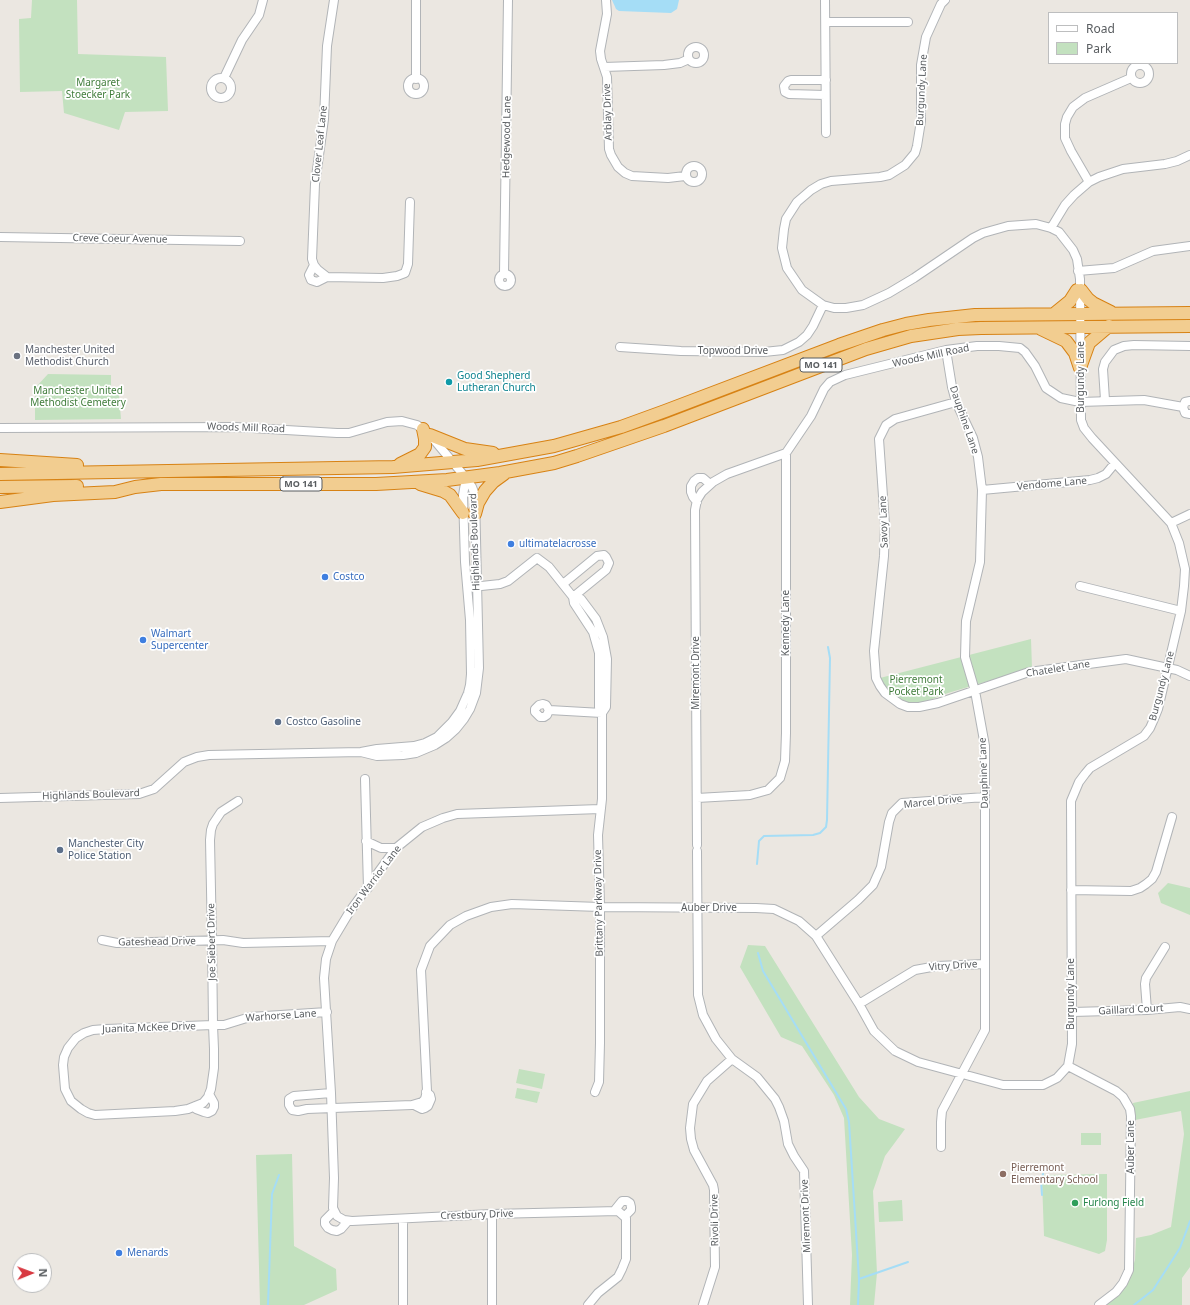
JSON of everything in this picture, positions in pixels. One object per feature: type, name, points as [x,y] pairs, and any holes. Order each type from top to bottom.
[{"type":"highway","points":[[1054,314],[1070,301],[1079,290],[1093,303],[1114,313]]},
{"type":"highway","name":"MO 141","points":[[0,474],[392,467],[477,460],[511,455],[577,440],[643,420],[832,347],[906,324],[975,315],[1190,312]]},
{"type":"highway","points":[[1080,368],[1089,343],[1108,326]]},
{"type":"highway","name":"MO 141","points":[[0,487],[89,485],[135,487],[188,484],[356,484],[466,478],[554,463],[599,449],[664,426],[844,357],[911,336],[958,329],[1190,326]]},
{"type":"highway","points":[[1038,327],[1066,341],[1075,353],[1080,368]]},
{"type":"highway","points":[[392,467],[420,454],[425,447],[426,432],[465,449],[511,455]]},
{"type":"highway","points":[[0,460],[142,472]]},
{"type":"highway","points":[[466,478],[468,471],[477,460]]},
{"type":"highway","points":[[413,482],[443,491],[450,495],[469,514],[492,482],[507,472]]},
{"type":"highway","points":[[0,502],[53,495],[115,492],[135,487]]},
{"type":"street","points":[[224,78],[242,40],[258,15],[263,0]]},
{"type":"street","name":"Clover Leaf Lane","points":[[334,0],[327,46],[324,119],[315,184],[312,259],[314,264],[309,275],[311,280],[317,282],[327,277],[383,278],[405,273],[408,264],[410,202]]},
{"type":"street","points":[[416,0],[416,79]]},
{"type":"street","name":"Hedgewood Lane","points":[[504,273],[508,0]]},
{"type":"street","name":"Arblay Drive","points":[[606,0],[607,14],[600,51],[607,77],[609,149],[614,161],[625,173],[632,176],[661,178],[686,176]]},
{"type":"street","points":[[825,0],[826,134]]},
{"type":"street","name":"Burgundy Lane","points":[[945,0],[941,4],[926,37],[921,65],[921,121],[918,146],[915,154],[904,165],[889,175],[830,181],[821,184],[801,198],[791,209],[786,219],[782,248],[787,268],[802,290],[823,305],[834,308],[846,308],[857,307],[871,302],[914,278],[973,238],[983,233],[1008,226],[1036,224],[1059,232],[1069,244],[1077,259],[1080,327],[1080,402],[1081,420],[1084,428],[1171,523],[1179,543],[1185,569],[1181,611],[1158,709],[1150,728],[1137,741],[1090,768],[1079,782],[1071,801],[1072,1044],[1068,1066]]},
{"type":"street","points":[[826,22],[908,22]]},
{"type":"street","points":[[604,67],[664,65],[680,63],[689,59]]},
{"type":"street","points":[[1089,182],[1068,145],[1064,131],[1067,117],[1073,107],[1085,98],[1131,78]]},
{"type":"street","points":[[825,94],[790,94],[785,92],[784,86],[791,80],[826,80]]},
{"type":"street","points":[[1050,228],[1070,200],[1089,182],[1123,169],[1165,164],[1177,161],[1190,155]]},
{"type":"street","name":"Creve Coeur Avenue","points":[[0,237],[240,241]]},
{"type":"street","points":[[1078,271],[1114,268],[1153,251],[1190,246]]},
{"type":"street","points":[[314,264],[318,270],[327,277]]},
{"type":"street","name":"Topwood Drive","points":[[620,347],[764,352],[783,350],[799,342],[807,335],[823,305]]},
{"type":"street","points":[[1105,400],[1103,369],[1105,362],[1114,350],[1124,346],[1134,345],[1190,346]]},
{"type":"street","name":"Woods Mill Road","points":[[786,453],[818,405],[824,388],[830,382],[845,375],[946,350],[977,346],[1020,348],[1025,352],[1035,366],[1046,388],[1061,398],[1080,402],[1105,400],[1144,400],[1183,407]]},
{"type":"street","name":"Dauphine Lane","points":[[941,1147],[942,1111],[985,1030],[985,746],[974,691],[965,657],[966,621],[980,562],[982,490],[978,457],[973,438],[956,402],[946,350]]},
{"type":"street","name":"Savoy Lane","points":[[885,693],[876,678],[874,651],[884,556],[885,525],[879,439],[886,425],[895,419],[956,402]]},
{"type":"street","points":[[1190,402],[1185,402],[1183,407],[1185,413],[1190,414]]},
{"type":"street","name":"Woods Mill Road","points":[[0,428],[235,427],[349,433],[395,421],[410,422],[426,432],[466,478]]},
{"type":"street","name":"Miremont Drive","points":[[786,453],[727,474],[710,484],[702,492],[695,510],[698,995],[704,1015],[716,1039],[732,1059],[757,1077],[775,1100],[784,1121],[788,1144],[804,1171],[808,1305]]},
{"type":"street","name":"Kennedy Lane","points":[[697,798],[750,796],[768,790],[780,778],[785,761],[786,453]]},
{"type":"street","name":"Vendome Lane","points":[[982,490],[1090,480],[1106,474],[1116,463]]},
{"type":"street","name":"Highlands Boulevard","points":[[0,798],[139,794],[154,789],[184,762],[197,757],[209,755],[361,752],[377,749],[404,748],[425,743],[437,737],[452,722],[460,711],[468,693],[471,674],[468,587],[465,562],[469,514],[475,495],[466,478]]},
{"type":"street","name":"Highlands Boulevard","points":[[361,752],[377,756],[403,755],[416,753],[435,745],[456,729],[464,719],[472,704],[478,681],[477,587],[469,514],[463,495],[466,478]]},
{"type":"street","name":"Miremont Drive","points":[[697,502],[691,492],[691,486],[694,480],[704,478],[710,484]]},
{"type":"street","points":[[1171,523],[1190,514]]},
{"type":"street","points":[[563,584],[597,556],[604,555],[606,557],[609,563],[606,570],[573,597]]},
{"type":"street","name":"Brittany Parkway Drive","points":[[477,587],[500,584],[508,581],[537,558],[541,566],[551,578],[563,584],[573,597],[581,599],[596,619],[603,636],[607,659],[606,707],[602,713],[602,799],[598,835],[600,907],[600,1042],[599,1082],[595,1092]]},
{"type":"street","points":[[1080,586],[1181,611]]},
{"type":"street","points":[[468,587],[477,587]]},
{"type":"street","name":"Chatelet Lane","points":[[885,693],[900,704],[908,707],[919,708],[1029,672],[1126,659],[1182,672],[1190,676]]},
{"type":"street","points":[[549,710],[602,713]]},
{"type":"street","points":[[365,778],[368,888]]},
{"type":"street","name":"Marcel Drive","points":[[816,936],[873,885],[881,867],[892,813],[902,803],[985,796]]},
{"type":"street","name":"Joe Siebert Drive","points":[[203,1103],[211,1089],[213,1078],[211,830],[213,824],[222,812],[238,801]]},
{"type":"street","name":"Iron Warrior Lane","points":[[339,1216],[331,1109],[324,978],[326,959],[332,941],[350,912],[396,848],[422,828],[443,818],[457,814],[600,810]]},
{"type":"street","points":[[1071,890],[1131,891],[1146,884],[1152,879],[1156,872],[1172,817]]},
{"type":"street","points":[[366,841],[381,848],[396,848]]},
{"type":"street","name":"Auber Drive","points":[[331,1109],[414,1105],[425,1099],[426,1092],[421,970],[430,946],[450,925],[466,916],[491,907],[512,904],[600,907],[756,908],[774,910],[800,921],[816,936],[859,1004],[874,1031],[895,1050],[918,1062],[1003,1085],[1043,1085],[1057,1078],[1068,1066]]},
{"type":"street","name":"Gateshead Drive","points":[[102,940],[116,943],[212,940],[243,943],[332,941]]},
{"type":"street","points":[[1147,1010],[1146,978],[1165,947]]},
{"type":"street","name":"Vitry Drive","points":[[859,1004],[915,970],[936,966],[985,964]]},
{"type":"street","name":"Gaillard Court","points":[[1072,1012],[1147,1010],[1180,1007],[1190,1009]]},
{"type":"street","name":"Warhorse Lane","points":[[213,1025],[258,1016],[327,1012]]},
{"type":"street","name":"Juanita McKee Drive","points":[[203,1103],[175,1111],[95,1115],[88,1113],[72,1101],[65,1089],[63,1065],[64,1057],[68,1048],[76,1038],[93,1030],[213,1025]]},
{"type":"street","name":"Rivoli Drive","points":[[703,1305],[715,1267],[714,1185],[694,1150],[690,1128],[693,1104],[707,1081],[732,1059]]},
{"type":"street","name":"Auber Lane","points":[[1068,1066],[1123,1096],[1130,1109],[1131,1116],[1129,1270],[1123,1283],[1116,1292],[1099,1305]]},
{"type":"street","points":[[331,1093],[294,1096],[289,1099],[289,1105],[295,1111],[307,1109],[331,1109]]},
{"type":"street","name":"Joe Siebert Drive","points":[[195,1106],[196,1109],[204,1112],[208,1113],[212,1111],[214,1103],[209,1094]]},
{"type":"street","name":"Crestbury Drive","points":[[339,1216],[403,1219],[492,1214],[616,1211],[622,1201],[627,1201],[630,1203],[631,1210],[625,1216]]},
{"type":"street","points":[[588,1305],[598,1293],[618,1277],[626,1259],[625,1216],[616,1211]]},
{"type":"street","points":[[492,1214],[492,1305]]},
{"type":"street","points":[[403,1219],[403,1305]]},
{"type":"green space","name":"Margaret Stoecker Park","points":[[32,0],[77,0],[78,54],[166,57],[168,111],[125,112],[119,130],[64,113],[62,91],[20,92],[19,19],[31,18]]},
{"type":"green space","name":"Manchester United Methodist Cemetery","points":[[48,374],[111,375],[111,391],[119,395],[121,419],[35,420],[35,388]]},
{"type":"green space","name":"Pierremont Pocket Park","points":[[1031,639],[1032,668],[948,693],[919,704],[910,704],[894,697],[884,686],[880,678]]},
{"type":"green space","points":[[1168,883],[1190,888],[1190,915],[1161,903],[1158,893]]},
{"type":"green space","points":[[748,945],[765,946],[859,1097],[879,1119],[905,1129],[885,1156],[873,1191],[877,1273],[874,1305],[850,1305],[852,1255],[844,1118],[834,1095],[802,1046],[781,1037],[740,967]]},
{"type":"green space","points":[[519,1069],[545,1074],[542,1089],[516,1083]]},
{"type":"green space","points":[[517,1088],[540,1092],[537,1103],[515,1098]]},
{"type":"green space","points":[[1190,1091],[1190,1267],[1182,1278],[1182,1305],[1104,1305],[1130,1275],[1135,1260],[1136,1238],[1151,1235],[1171,1227],[1184,1134],[1181,1111],[1135,1120],[1133,1103]]},
{"type":"green space","points":[[1081,1133],[1101,1133],[1101,1145],[1081,1145]]},
{"type":"green space","points":[[292,1154],[294,1246],[336,1269],[337,1290],[304,1305],[260,1305],[256,1155]]},
{"type":"green space","name":"Furlong Field","points":[[1107,1174],[1107,1240],[1105,1251],[1099,1254],[1044,1236],[1043,1175]]},
{"type":"green space","points":[[902,1200],[903,1221],[879,1222],[878,1202]]},
{"type":"water","points":[[612,0],[679,0],[677,9],[671,13],[619,11],[616,9]]},
{"type":"waterway","points":[[757,864],[759,841],[764,836],[813,835],[820,833],[826,827],[830,658],[828,647]]},
{"type":"waterway","points":[[758,953],[763,971],[846,1109],[849,1122],[859,1279],[858,1305]]},
{"type":"waterway","points":[[1042,1195],[1041,1180],[1043,1174]]},
{"type":"waterway","points":[[268,1305],[272,1194],[279,1175]]},
{"type":"waterway","points":[[1134,1305],[1153,1290],[1180,1248],[1190,1221]]},
{"type":"waterway","points":[[859,1279],[908,1262]]},
{"type":"place","name":"Manchester United Methodist Church","points":[[17,356]]},
{"type":"place","name":"Good Shepherd Lutheran Church","points":[[449,382]]},
{"type":"place","name":"ultimatelacrosse","points":[[511,544]]},
{"type":"place","name":"Costco","points":[[325,577]]},
{"type":"place","name":"Walmart Supercenter","points":[[143,640]]},
{"type":"place","name":"Costco Gasoline","points":[[278,722]]},
{"type":"place","name":"Manchester City Police Station","points":[[60,850]]},
{"type":"place","name":"Pierremont Elementary School","points":[[1003,1174]]},
{"type":"place","name":"Furlong Field","points":[[1075,1203]]},
{"type":"place","name":"Menards","points":[[119,1253]]}]
